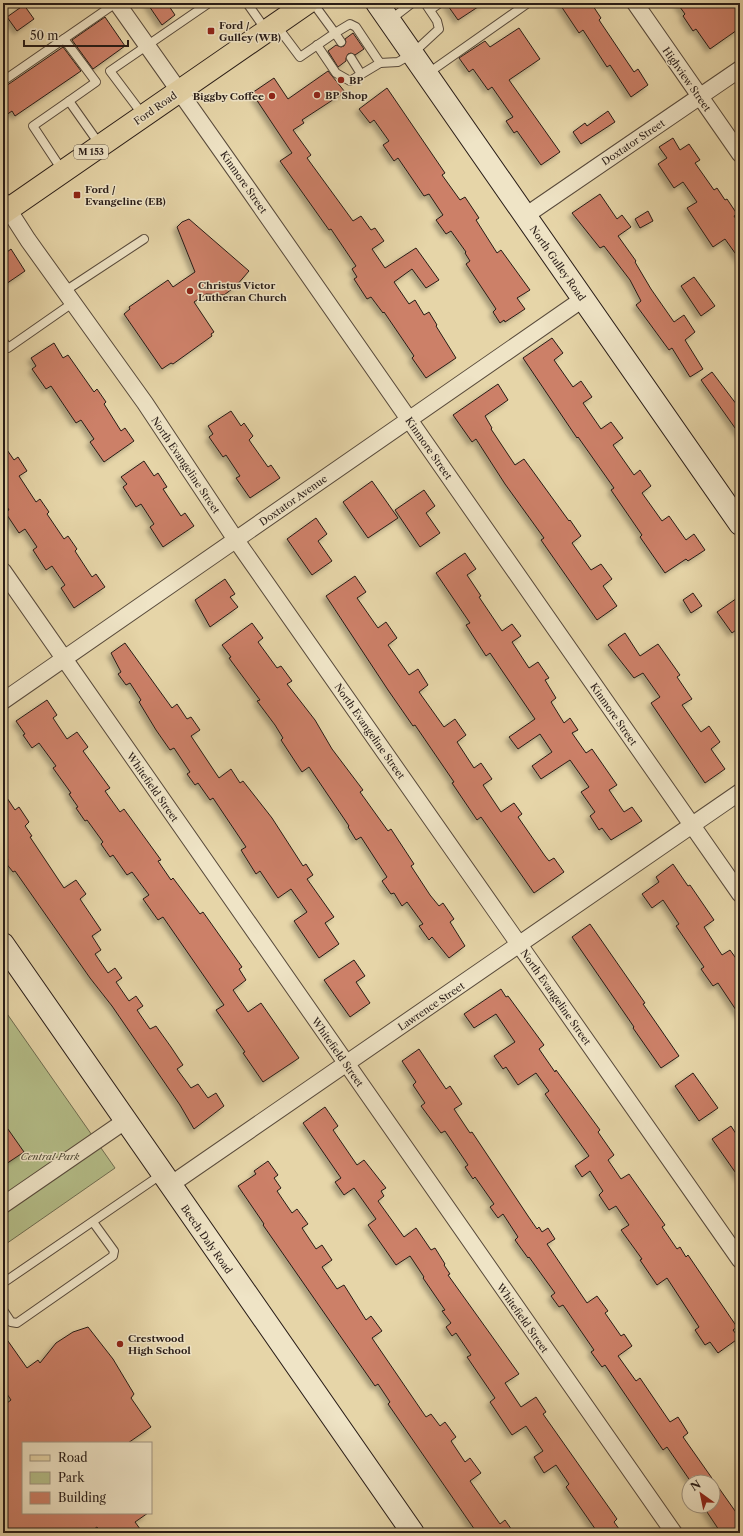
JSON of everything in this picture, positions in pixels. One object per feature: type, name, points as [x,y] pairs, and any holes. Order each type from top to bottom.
[{"type":"main road","name":"North Gulley Road","points":[[377,3],[740,524]]},
{"type":"main road","name":"Ford Road","points":[[5,208],[144,116],[286,16]]},
{"type":"main road","name":"Beech Daly Road","points":[[3,944],[412,1533]]},
{"type":"street","name":"Kinmore Street","points":[[116,3],[740,894]]},
{"type":"street","name":"Highview Street","points":[[635,3],[740,154]]},
{"type":"street","name":"Doxtator Street","points":[[525,216],[740,68]]},
{"type":"street","name":"North Evangeline Street","points":[[5,208],[70,296],[145,403],[236,540],[740,1260]]},
{"type":"street","name":"Doxtator Avenue","points":[[3,701],[584,299]]},
{"type":"street","name":"Whitefield Street","points":[[3,571],[674,1533]]},
{"type":"street","name":"Lawrence Street","points":[[166,1180],[346,1064],[740,792]]},
{"type":"street","points":[[3,1205],[125,1121]]},
{"type":"lane","points":[[3,81],[116,3]]},
{"type":"lane","points":[[144,116],[110,71],[209,3]]},
{"type":"lane","points":[[247,3],[286,16],[300,57],[350,24],[356,27],[380,62]]},
{"type":"lane","points":[[313,3],[340,42]]},
{"type":"lane","points":[[389,21],[412,3]]},
{"type":"lane","points":[[317,45],[336,73],[350,81],[380,62],[398,62],[412,54],[438,29],[437,21],[427,6],[440,3]]},
{"type":"lane","points":[[426,74],[516,6],[528,3]]},
{"type":"lane","points":[[63,171],[33,126],[96,82],[64,39]]},
{"type":"lane","points":[[351,58],[361,74]]},
{"type":"lane","points":[[70,101],[100,146]]},
{"type":"lane","points":[[3,341],[8,348],[70,296],[144,239]]},
{"type":"lane","points":[[3,1283],[93,1222],[166,1180]]},
{"type":"lane","points":[[3,1310],[11,1322],[17,1323],[113,1256],[114,1251],[93,1222]]},
{"type":"green space","name":"Central Park","points":[[3,1008],[115,1168],[3,1246]]},
{"type":"building","points":[[147,3],[167,3],[175,15],[162,25]]},
{"type":"building","points":[[446,3],[484,3],[458,20]]},
{"type":"building","points":[[559,3],[591,3],[601,18],[599,20],[634,72],[638,69],[648,85],[631,97],[610,65],[607,67],[583,30],[579,33]]},
{"type":"building","points":[[677,3],[740,3],[740,28],[710,49],[696,29],[693,31],[683,16],[685,14]]},
{"type":"building","points":[[24,5],[34,19],[17,31],[7,17]]},
{"type":"building","points":[[105,17],[125,46],[93,69],[72,40]]},
{"type":"building","points":[[519,28],[540,59],[509,80],[560,152],[541,165],[517,131],[514,133],[506,121],[513,117],[492,87],[488,90],[473,69],[469,72],[459,58],[485,41],[490,47]]},
{"type":"building","points":[[353,33],[364,49],[355,55],[351,53],[348,54],[346,61],[338,67],[328,51],[336,45],[341,47],[344,46],[346,42],[345,39]]},
{"type":"building","points":[[63,47],[81,71],[15,116],[12,111],[3,117],[3,88]]},
{"type":"building","points":[[328,71],[345,92],[302,120],[304,123],[293,130],[311,155],[307,158],[353,221],[361,216],[371,230],[375,228],[384,241],[372,249],[385,268],[416,248],[439,280],[426,288],[412,269],[394,282],[409,304],[415,300],[424,315],[429,312],[456,358],[426,378],[412,358],[414,356],[384,312],[383,313],[371,297],[367,299],[354,279],[357,277],[352,269],[356,266],[331,229],[329,230],[280,161],[292,153],[252,93],[274,78],[288,99]]},
{"type":"building","points":[[387,88],[445,173],[442,175],[460,200],[465,197],[479,218],[476,220],[497,253],[501,250],[530,290],[517,298],[525,309],[505,322],[504,320],[500,323],[493,312],[496,309],[466,264],[470,261],[465,253],[466,252],[451,231],[446,234],[436,220],[443,215],[429,194],[424,196],[398,158],[394,161],[383,145],[389,141],[374,120],[370,123],[359,109]]},
{"type":"building","points":[[608,111],[615,122],[581,144],[573,132],[585,123],[587,126]]},
{"type":"building","points":[[673,138],[680,150],[689,144],[700,160],[695,163],[714,190],[717,188],[725,200],[727,199],[737,214],[734,216],[740,225],[740,260],[725,239],[713,247],[687,208],[697,202],[683,182],[674,188],[658,164],[667,158],[659,147]]},
{"type":"building","points":[[600,194],[617,219],[622,215],[631,227],[618,236],[636,261],[635,262],[651,289],[674,322],[684,315],[695,332],[685,340],[703,369],[690,377],[672,348],[669,350],[636,305],[641,301],[630,280],[604,246],[600,248],[572,213]]},
{"type":"building","points":[[648,211],[653,221],[640,228],[635,219]]},
{"type":"building","name":"Christus Victor Lutheran Church","points":[[189,219],[249,271],[236,286],[224,295],[206,294],[194,302],[214,332],[211,334],[212,336],[173,364],[171,363],[162,369],[124,314],[130,309],[129,307],[168,280],[173,287],[195,272],[177,227],[182,222]]},
{"type":"building","points":[[11,249],[25,271],[3,286],[3,255]]},
{"type":"building","points":[[694,277],[715,306],[701,316],[681,286]]},
{"type":"building","points":[[552,338],[563,353],[554,360],[573,387],[581,381],[592,397],[583,403],[601,429],[611,422],[623,438],[613,445],[634,475],[640,470],[651,486],[642,493],[662,521],[669,516],[686,540],[694,534],[705,550],[688,561],[686,559],[665,573],[640,537],[642,535],[611,490],[614,488],[578,437],[577,438],[523,358]]},
{"type":"building","points":[[54,343],[63,358],[68,355],[94,392],[97,389],[106,402],[104,404],[121,431],[125,428],[134,441],[104,462],[90,442],[94,439],[81,420],[76,423],[51,386],[46,389],[32,369],[36,366],[31,358]]},
{"type":"building","points":[[712,372],[740,409],[740,435],[701,380]]},
{"type":"building","points":[[498,384],[508,400],[485,416],[492,428],[491,429],[515,465],[524,459],[569,521],[570,520],[581,536],[572,543],[591,570],[601,564],[612,579],[603,586],[617,606],[597,620],[541,540],[544,538],[505,484],[476,439],[472,442],[453,415]]},
{"type":"building","points":[[231,411],[241,426],[244,423],[253,436],[249,440],[268,467],[271,465],[280,478],[250,498],[236,478],[240,476],[226,455],[223,457],[209,437],[213,434],[208,426]]},
{"type":"building","points":[[3,444],[14,460],[18,457],[27,471],[19,476],[36,502],[40,499],[49,512],[47,514],[64,539],[68,536],[77,549],[75,551],[92,577],[96,574],[105,587],[74,608],[61,588],[65,585],[52,566],[46,570],[33,550],[37,547],[25,529],[19,533],[5,512],[9,510],[3,500]]},
{"type":"building","points":[[144,461],[154,476],[158,473],[167,487],[163,489],[181,516],[185,513],[194,526],[163,547],[150,527],[154,524],[141,504],[136,507],[123,487],[127,484],[121,477]]},
{"type":"building","points":[[372,481],[398,518],[368,538],[343,502]]},
{"type":"building","points":[[424,490],[435,506],[426,513],[440,533],[420,547],[395,510]]},
{"type":"building","points":[[316,518],[327,534],[318,541],[332,561],[312,575],[287,539]]},
{"type":"building","points":[[465,553],[476,569],[467,575],[481,596],[479,597],[502,631],[512,624],[521,636],[512,642],[529,668],[538,662],[549,678],[545,680],[556,698],[551,702],[564,723],[570,718],[578,730],[572,733],[586,753],[592,749],[617,785],[609,790],[624,812],[632,807],[642,821],[611,840],[602,828],[599,830],[590,816],[595,812],[581,792],[589,787],[570,760],[541,779],[532,766],[552,752],[540,734],[518,749],[509,737],[535,719],[490,653],[486,656],[466,625],[470,623],[436,573]]},
{"type":"building","points":[[355,576],[366,592],[357,598],[378,628],[386,622],[397,638],[388,645],[409,675],[418,669],[428,685],[419,692],[444,727],[455,719],[466,735],[457,742],[474,768],[481,763],[492,779],[483,785],[501,812],[514,803],[522,814],[518,817],[545,856],[549,861],[554,858],[564,872],[534,893],[481,817],[477,820],[452,783],[454,782],[415,725],[413,726],[388,690],[326,596]]},
{"type":"building","points":[[225,579],[235,594],[230,597],[238,607],[210,627],[195,600]]},
{"type":"building","points":[[693,593],[702,606],[691,613],[683,600]]},
{"type":"building","points":[[740,596],[740,627],[732,633],[717,612]]},
{"type":"building","points":[[252,623],[263,638],[258,642],[277,668],[281,666],[292,681],[287,684],[315,720],[332,749],[363,790],[360,792],[388,831],[391,829],[414,864],[411,866],[430,895],[439,906],[443,903],[454,919],[450,922],[465,946],[449,958],[432,937],[429,940],[419,926],[423,924],[407,902],[402,906],[394,893],[391,894],[382,881],[387,877],[361,837],[356,840],[348,827],[349,826],[309,767],[302,772],[281,740],[283,738],[275,725],[257,701],[260,700],[229,658],[231,657],[222,645]]},
{"type":"building","points":[[625,633],[640,656],[658,644],[680,675],[677,677],[692,699],[682,705],[701,732],[709,726],[720,742],[711,749],[725,769],[705,783],[651,703],[660,697],[643,673],[634,678],[608,645]]},
{"type":"building","points":[[125,643],[172,708],[177,704],[187,719],[191,717],[200,730],[191,736],[219,778],[231,769],[240,783],[243,781],[272,818],[303,866],[306,864],[313,875],[307,879],[334,917],[325,923],[339,944],[319,958],[294,921],[307,912],[291,889],[278,898],[260,871],[256,874],[241,850],[246,847],[213,798],[210,800],[198,783],[195,785],[187,774],[190,772],[174,748],[170,750],[156,730],[139,702],[141,700],[130,683],[126,685],[118,674],[121,672],[111,653]]},
{"type":"building","points":[[47,700],[57,715],[53,718],[67,739],[77,732],[88,747],[83,751],[110,788],[105,791],[120,812],[124,809],[161,860],[158,861],[171,880],[173,878],[200,914],[203,912],[242,967],[239,969],[246,980],[233,990],[248,1012],[261,1003],[299,1058],[263,1082],[243,1053],[245,1052],[216,1010],[224,1005],[163,917],[158,920],[143,899],[149,895],[132,872],[127,875],[113,855],[110,857],[101,844],[103,842],[76,808],[78,807],[69,794],[71,793],[53,768],[56,766],[39,743],[32,748],[23,735],[25,734],[16,721]]},
{"type":"building","points":[[3,792],[15,810],[19,807],[29,822],[25,826],[32,836],[30,837],[64,888],[76,880],[86,894],[80,899],[101,930],[92,936],[101,950],[95,954],[108,973],[115,968],[122,978],[116,982],[129,1001],[136,996],[143,1006],[137,1010],[150,1029],[156,1026],[171,1047],[183,1065],[177,1069],[191,1088],[198,1084],[208,1098],[216,1093],[224,1106],[194,1129],[180,1105],[112,1006],[90,978],[15,871],[13,872],[5,862],[8,860],[3,853]]},
{"type":"building","points":[[673,864],[688,886],[690,885],[714,920],[704,927],[722,955],[730,950],[740,964],[740,1016],[718,983],[713,986],[701,969],[704,967],[676,926],[679,924],[663,900],[652,908],[642,894],[659,882],[656,877]]},
{"type":"building","points":[[590,924],[645,1003],[643,1004],[679,1056],[661,1068],[572,937]]},
{"type":"building","points":[[354,960],[365,976],[356,982],[370,1003],[350,1017],[324,980]]},
{"type":"building","points":[[501,989],[506,997],[508,996],[544,1045],[539,1049],[555,1072],[556,1070],[600,1130],[598,1132],[614,1155],[608,1160],[621,1179],[629,1174],[665,1225],[662,1227],[677,1249],[680,1247],[686,1257],[688,1255],[737,1327],[733,1330],[739,1338],[718,1353],[710,1342],[705,1345],[695,1330],[699,1327],[667,1278],[657,1285],[640,1260],[642,1259],[621,1230],[629,1225],[616,1206],[609,1210],[599,1195],[603,1191],[590,1171],[582,1177],[575,1166],[589,1156],[545,1094],[549,1091],[536,1073],[518,1085],[506,1067],[503,1069],[494,1056],[515,1042],[496,1014],[474,1028],[464,1014]]},
{"type":"building","points":[[419,1049],[446,1089],[450,1086],[462,1104],[454,1109],[470,1133],[472,1132],[537,1229],[539,1227],[542,1232],[548,1228],[555,1239],[547,1244],[587,1303],[597,1296],[608,1311],[605,1313],[621,1336],[624,1334],[632,1346],[618,1356],[636,1381],[640,1378],[670,1422],[678,1417],[688,1433],[683,1437],[709,1474],[686,1474],[667,1447],[663,1450],[605,1365],[602,1367],[591,1352],[594,1350],[563,1305],[559,1307],[551,1296],[555,1293],[515,1240],[518,1237],[503,1214],[498,1218],[490,1207],[494,1204],[475,1177],[473,1179],[465,1167],[468,1165],[445,1131],[441,1133],[421,1106],[425,1103],[413,1085],[416,1082],[402,1061]]},
{"type":"building","points":[[693,1073],[718,1108],[699,1121],[675,1086]]},
{"type":"building","points":[[325,1107],[338,1126],[333,1130],[357,1165],[364,1160],[386,1188],[381,1191],[384,1196],[378,1201],[404,1237],[416,1228],[431,1250],[435,1248],[450,1274],[448,1275],[519,1374],[505,1383],[521,1407],[536,1397],[546,1412],[543,1414],[617,1519],[614,1522],[622,1533],[598,1533],[566,1487],[569,1484],[556,1465],[544,1473],[534,1457],[543,1451],[526,1426],[512,1435],[490,1402],[495,1398],[467,1357],[471,1355],[456,1333],[452,1336],[446,1327],[451,1323],[442,1311],[445,1310],[410,1256],[396,1265],[368,1225],[376,1219],[354,1188],[344,1195],[335,1182],[341,1178],[303,1123]]},
{"type":"building","points":[[3,1122],[24,1152],[3,1166]]},
{"type":"building","points":[[731,1126],[740,1140],[740,1179],[712,1139]]},
{"type":"building","points":[[268,1161],[278,1175],[274,1178],[281,1188],[277,1191],[292,1213],[297,1209],[308,1224],[302,1228],[316,1249],[322,1245],[332,1260],[322,1267],[337,1289],[344,1285],[366,1320],[371,1316],[382,1331],[372,1338],[426,1417],[431,1414],[440,1426],[445,1422],[456,1437],[451,1441],[465,1462],[470,1458],[481,1473],[470,1481],[500,1524],[505,1520],[514,1533],[477,1533],[388,1404],[390,1402],[378,1384],[375,1386],[263,1225],[264,1224],[238,1186],[256,1174],[254,1171]]},
{"type":"building","points":[[88,1327],[113,1359],[134,1394],[131,1398],[151,1427],[129,1442],[22,1442],[22,1514],[147,1514],[135,1522],[143,1533],[102,1533],[97,1527],[88,1533],[3,1533],[3,1406],[11,1400],[3,1388],[3,1334],[27,1368],[38,1360],[40,1363],[56,1343],[73,1332]]},
{"type":"building","points":[[721,1491],[740,1518],[740,1533],[721,1533],[708,1514],[721,1514]]},
{"type":"place","name":"Ford / Gulley (WB)","points":[[211,31]]},
{"type":"place","name":"BP","points":[[341,80]]},
{"type":"place","name":"BP Shop","points":[[317,95]]},
{"type":"place","name":"Biggby Coffee","points":[[272,96]]},
{"type":"place","name":"Ford / Evangeline (EB)","points":[[77,195]]},
{"type":"place","name":"Christus Victor Lutheran Church","points":[[190,291]]},
{"type":"place","name":"Crestwood High School","points":[[120,1344]]}]
